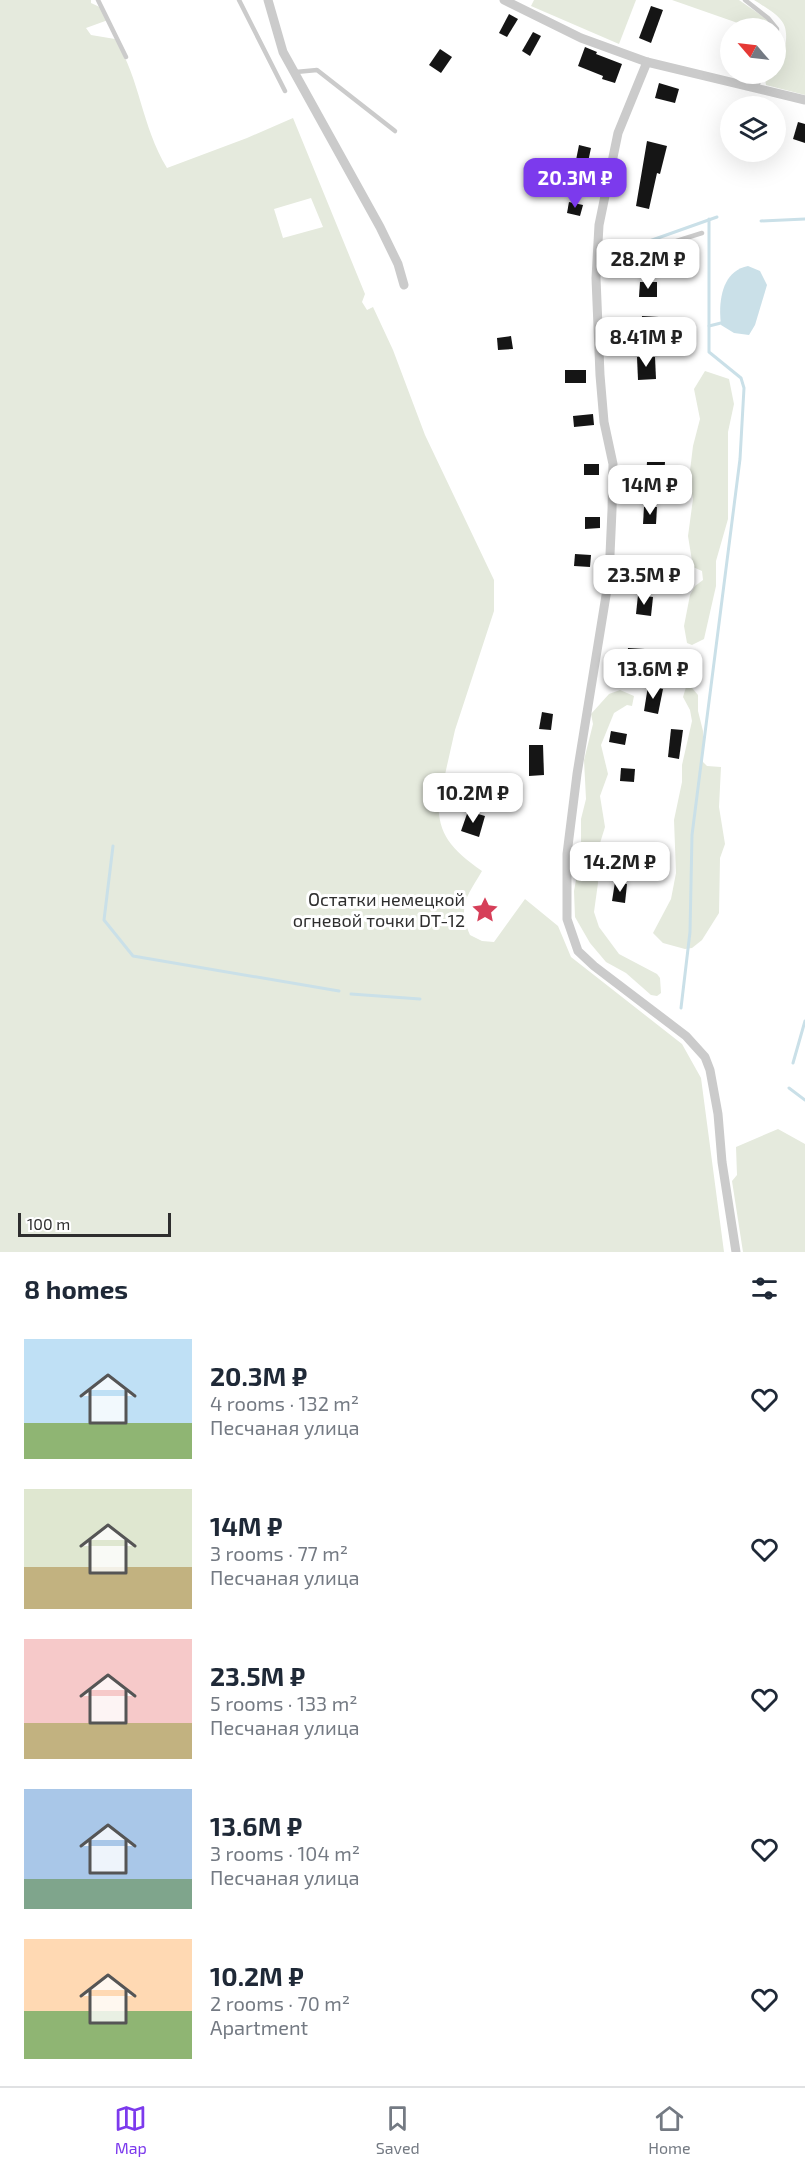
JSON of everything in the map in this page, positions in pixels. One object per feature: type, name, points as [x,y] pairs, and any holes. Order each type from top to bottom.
[{"type":"street","points":[[267,0],[283,52],[380,226],[398,264],[404,285]]},
{"type":"street","points":[[504,0],[581,38],[647,62],[805,100]]},
{"type":"street","points":[[647,62],[618,134],[599,225],[597,266],[600,375],[604,422],[613,464],[609,577],[577,774],[567,854],[567,918],[578,951],[594,966],[686,1036],[705,1057],[710,1070],[718,1114],[722,1162],[736,1252]]},
{"type":"lane","points":[[98,0],[126,57]]},
{"type":"lane","points":[[239,0],[285,91]]},
{"type":"lane","points":[[745,0],[768,18]]},
{"type":"lane","points":[[296,72],[317,70],[395,131]]},
{"type":"lane","points":[[756,90],[758,84]]},
{"type":"lane","points":[[597,266],[702,233]]},
{"type":"shaded area","points":[[0,0],[91,0],[91,3],[104,9],[108,20],[86,28],[91,35],[115,39],[124,55],[158,152],[167,168],[293,118],[365,294],[362,302],[367,310],[373,307],[393,350],[425,435],[494,580],[494,611],[455,730],[444,779],[440,781],[439,811],[444,834],[459,852],[482,871],[466,901],[464,916],[466,925],[470,935],[482,941],[494,942],[525,899],[558,926],[571,957],[682,1044],[701,1078],[724,1252],[0,1252]],"holes":[[[311,198],[323,227],[283,238],[274,209]]]},
{"type":"shaded area","points":[[534,0],[636,0],[619,44],[531,6]]},
{"type":"shaded area","points":[[672,0],[739,0],[765,18],[723,18]]},
{"type":"shaded area","points":[[754,0],[805,0],[805,95],[766,85],[786,84],[786,18],[779,18]]},
{"type":"shaded area","points":[[705,371],[729,379],[734,404],[728,432],[728,519],[716,561],[716,586],[704,639],[692,645],[687,643],[684,626],[690,595],[695,586],[703,580],[702,571],[693,567],[688,536],[693,499],[689,479],[693,446],[700,419],[694,389]]},
{"type":"shaded area","points":[[686,687],[692,688],[698,695],[698,711],[703,731],[703,762],[707,766],[721,767],[719,807],[725,844],[720,858],[719,913],[702,940],[692,948],[685,949],[663,943],[653,933],[671,899],[676,873],[674,820],[682,782],[682,765],[692,721],[690,710],[683,697]]},
{"type":"shaded area","points":[[620,690],[634,696],[632,706],[627,705],[614,713],[601,745],[608,774],[600,796],[605,827],[596,856],[598,883],[594,912],[599,927],[619,954],[657,974],[660,978],[661,993],[657,996],[651,995],[626,973],[606,962],[590,943],[575,917],[574,865],[581,844],[581,819],[586,799],[584,760],[593,724],[591,714],[609,694]]},
{"type":"shaded area","points":[[778,1129],[805,1144],[805,1252],[743,1252],[732,1181],[737,1175],[736,1147]]},
{"type":"water","points":[[748,266],[760,271],[767,285],[755,325],[749,335],[734,333],[721,325],[720,316],[721,297],[727,281],[739,269]]},
{"type":"building","points":[[651,6],[663,10],[651,43],[639,38]]},
{"type":"building","points":[[509,14],[518,19],[507,37],[499,33]]},
{"type":"building","points":[[533,32],[541,36],[530,56],[522,51]]},
{"type":"building","points":[[585,47],[622,64],[615,83],[578,66]]},
{"type":"building","points":[[440,49],[452,57],[441,73],[429,65]]},
{"type":"building","points":[[659,83],[679,89],[675,103],[655,98]]},
{"type":"building","points":[[798,122],[805,124],[805,143],[793,139]]},
{"type":"building","points":[[647,141],[667,146],[660,174],[657,173],[649,209],[636,206]]},
{"type":"building","points":[[579,145],[591,148],[585,176],[591,177],[587,190],[573,185],[581,161],[576,160]]},
{"type":"building","points":[[569,202],[583,205],[580,216],[567,213]]},
{"type":"building","points":[[640,282],[657,282],[657,297],[639,297]]},
{"type":"building","points":[[642,316],[659,317],[658,340],[641,339]]},
{"type":"building","points":[[511,336],[513,349],[498,350],[497,338]]},
{"type":"building","points":[[637,357],[655,357],[656,379],[638,380]]},
{"type":"building","points":[[565,370],[586,370],[586,383],[565,383]]},
{"type":"building","points":[[593,414],[594,425],[574,427],[573,416]]},
{"type":"building","points":[[647,462],[665,462],[664,477],[646,477]]},
{"type":"building","points":[[584,464],[599,464],[599,475],[584,475]]},
{"type":"building","points":[[644,507],[657,507],[656,524],[643,524]]},
{"type":"building","points":[[585,517],[600,517],[600,528],[585,529]]},
{"type":"building","points":[[575,554],[591,555],[590,567],[574,566]]},
{"type":"building","points":[[645,555],[660,558],[657,570],[643,568]]},
{"type":"building","points":[[638,595],[653,597],[651,616],[636,614]]},
{"type":"building","points":[[628,648],[645,649],[643,664],[626,662]]},
{"type":"building","points":[[648,686],[663,689],[658,714],[644,711]]},
{"type":"building","points":[[542,712],[553,714],[551,730],[539,729]]},
{"type":"building","points":[[671,729],[683,730],[679,759],[668,757]]},
{"type":"building","points":[[611,731],[627,734],[625,745],[609,742]]},
{"type":"building","points":[[529,745],[543,745],[544,775],[529,776]]},
{"type":"building","points":[[621,768],[635,769],[634,782],[620,781]]},
{"type":"building","points":[[468,811],[485,816],[479,837],[461,831]]},
{"type":"building","points":[[615,882],[627,884],[625,903],[612,901]]},
{"type":"waterway","points":[[624,250],[717,217]]},
{"type":"waterway","points":[[681,1008],[690,932],[692,835],[740,459],[744,388],[741,378],[709,352],[709,219]]},
{"type":"waterway","points":[[761,221],[805,219]]},
{"type":"waterway","points":[[709,326],[721,323]]},
{"type":"waterway","points":[[113,846],[104,920],[133,956],[339,991]]},
{"type":"waterway","points":[[351,994],[420,999]]},
{"type":"waterway","points":[[793,1063],[805,1021]]},
{"type":"waterway","points":[[789,1088],[805,1100]]},
{"type":"place","name":"Остатки немецкой огневой точки DT-12","points":[[485,910]]}]
